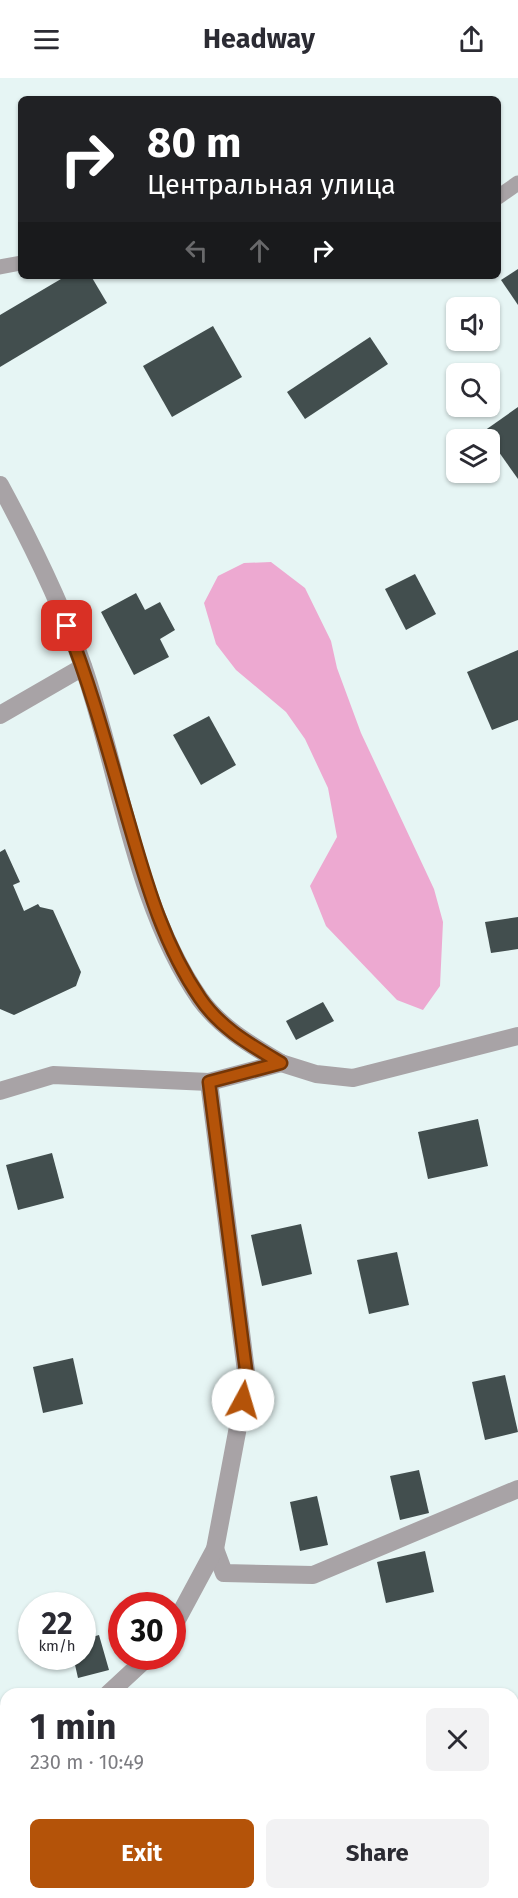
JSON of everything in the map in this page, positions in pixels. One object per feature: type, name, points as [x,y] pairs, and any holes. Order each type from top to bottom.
[{"type":"street","points":[[0,485],[43,564],[83,667],[154,909],[175,954],[201,1000],[235,1035],[281,1063],[316,1074],[353,1078],[518,1036]]},
{"type":"street","points":[[0,715],[83,667]]},
{"type":"street","points":[[0,1091],[53,1076],[209,1082],[281,1063]]},
{"type":"street","points":[[186,1602],[214,1549],[247,1378],[209,1082]]},
{"type":"street","points":[[214,1549],[224,1573],[313,1575],[518,1489]]},
{"type":"street","points":[[114,1688],[134,1670]]},
{"type":"lane","points":[[501,195],[518,183]]},
{"type":"lane","points":[[0,267],[18,264]]},
{"type":"shaded area","points":[[271,562],[305,588],[331,641],[337,668],[361,733],[434,889],[443,922],[440,986],[423,1010],[397,1000],[326,926],[310,886],[337,837],[328,788],[305,739],[286,712],[236,670],[216,644],[204,603],[218,576],[244,563]]},
{"type":"building","points":[[518,269],[518,305],[501,280]]},
{"type":"building","points":[[61,279],[93,279],[107,303],[0,367],[0,315]]},
{"type":"building","points":[[213,326],[242,377],[172,417],[143,366]]},
{"type":"building","points":[[370,337],[388,364],[305,419],[287,392]]},
{"type":"building","points":[[518,407],[518,479],[500,454],[500,429],[487,429]]},
{"type":"building","points":[[415,574],[436,614],[406,630],[385,589]]},
{"type":"building","points":[[136,593],[145,610],[160,602],[175,630],[160,639],[169,657],[134,675],[101,612]]},
{"type":"building","points":[[518,650],[518,720],[492,730],[467,672]]},
{"type":"building","points":[[209,716],[236,765],[201,785],[173,735]]},
{"type":"building","points":[[5,849],[20,882],[13,885],[24,911],[38,904],[40,907],[53,910],[81,972],[76,986],[14,1015],[0,1009],[0,852]]},
{"type":"building","points":[[518,917],[518,949],[491,953],[485,922]]},
{"type":"building","points":[[323,1002],[334,1021],[296,1040],[286,1021]]},
{"type":"building","points":[[478,1119],[488,1166],[428,1179],[418,1132]]},
{"type":"building","points":[[52,1153],[64,1198],[18,1210],[6,1165]]},
{"type":"building","points":[[301,1224],[312,1274],[262,1286],[251,1235]]},
{"type":"building","points":[[397,1252],[409,1305],[369,1314],[357,1260]]},
{"type":"building","points":[[73,1358],[83,1404],[43,1413],[33,1367]]},
{"type":"building","points":[[505,1375],[518,1432],[485,1440],[472,1382]]},
{"type":"building","points":[[419,1470],[429,1513],[400,1520],[390,1476]]},
{"type":"building","points":[[317,1496],[328,1545],[300,1551],[290,1502]]},
{"type":"building","points":[[425,1551],[434,1592],[386,1603],[377,1562]]},
{"type":"building","points":[[99,1635],[109,1670],[78,1678],[76,1670],[96,1670],[96,1636]]},
{"type":"route","points":[[67,626],[83,667],[154,909],[175,954],[201,1000],[235,1035],[281,1063],[209,1082],[247,1378],[243,1400]]}]
